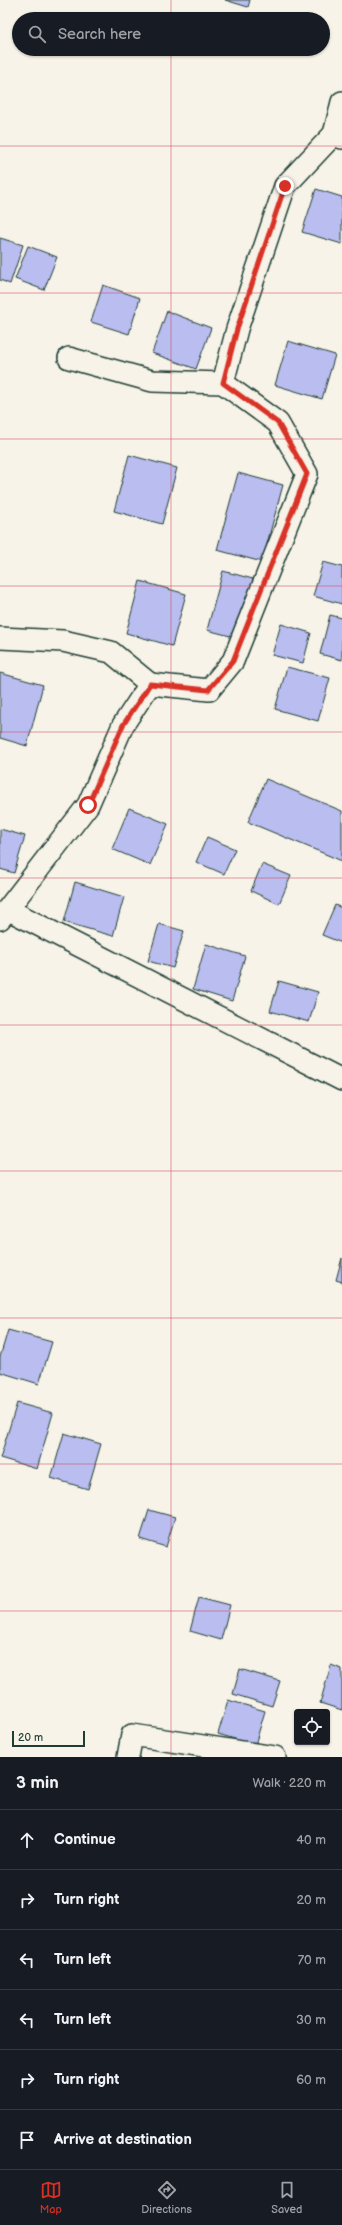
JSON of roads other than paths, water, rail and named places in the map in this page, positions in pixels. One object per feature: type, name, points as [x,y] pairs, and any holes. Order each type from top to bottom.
[{"type":"street","points":[[223,383],[237,329],[285,186],[338,136],[342,102]]},
{"type":"street","points":[[0,638],[63,641],[111,652],[150,684],[208,690],[233,661],[307,474],[278,423],[223,383],[152,381],[69,358]]},
{"type":"street","points":[[150,684],[123,725],[88,805],[4,914],[342,1080]]},
{"type":"street","points":[[128,1757],[132,1735],[274,1757]]}]
